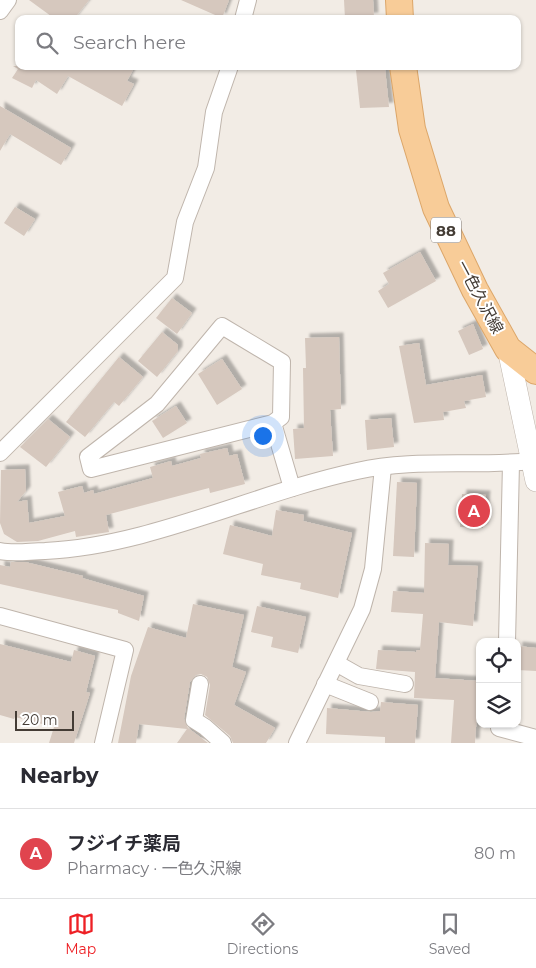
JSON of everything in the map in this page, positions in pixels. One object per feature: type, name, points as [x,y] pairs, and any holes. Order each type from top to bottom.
[{"type":"main road","points":[[399,0],[400,15]]},
{"type":"main road","name":"一色久沢線","points":[[405,70],[412,129],[436,208],[475,290],[508,348],[536,371]]},
{"type":"street","points":[[0,11],[8,0]]},
{"type":"street","points":[[244,15],[248,0]]},
{"type":"street","points":[[0,453],[176,278],[185,222],[206,168],[214,112],[229,70]]},
{"type":"street","points":[[222,326],[282,362],[281,417],[273,423],[91,469],[88,458],[157,404],[222,326]]},
{"type":"street","points":[[506,638],[526,468],[508,348]]},
{"type":"street","points":[[273,423],[292,488]]},
{"type":"street","points":[[0,551],[90,548],[134,537],[292,488],[359,470],[433,463],[526,468]]},
{"type":"street","points":[[297,743],[362,608],[373,569],[382,467]]},
{"type":"street","points":[[0,616],[125,650],[103,743]]},
{"type":"street","points":[[336,663],[359,676],[405,684]]},
{"type":"street","points":[[200,684],[194,720],[223,743]]},
{"type":"street","points":[[325,684],[370,702]]},
{"type":"street","points":[[499,732],[536,738]]},
{"type":"building","points":[[29,0],[89,0],[77,15],[50,15]]},
{"type":"building","points":[[181,0],[229,0],[223,15],[215,15]]},
{"type":"building","points":[[344,0],[373,0],[374,15],[345,15]]},
{"type":"building","points":[[17,70],[133,70],[127,81],[134,84],[122,106],[68,76],[57,94],[36,80],[32,88],[12,78]]},
{"type":"building","points":[[356,70],[385,70],[389,107],[360,108]]},
{"type":"building","points":[[0,106],[71,148],[61,165],[10,134],[0,151]]},
{"type":"building","points":[[15,207],[35,219],[24,236],[4,223]]},
{"type":"building","points":[[420,252],[436,281],[388,308],[378,291],[389,284],[383,273]]},
{"type":"building","points":[[172,298],[192,313],[177,334],[156,318]]},
{"type":"building","points":[[473,324],[483,349],[469,355],[458,331]]},
{"type":"building","points":[[162,332],[178,345],[178,351],[157,377],[138,361]]},
{"type":"building","points":[[339,337],[341,409],[330,410],[333,456],[295,459],[293,429],[304,428],[303,368],[306,368],[305,338]]},
{"type":"building","points":[[419,343],[426,385],[482,375],[486,397],[464,401],[466,408],[443,412],[444,420],[414,423],[399,346]]},
{"type":"building","points":[[119,357],[143,377],[119,406],[114,402],[85,437],[66,422]]},
{"type":"building","points":[[222,359],[242,389],[217,405],[198,374]]},
{"type":"building","points":[[176,406],[187,423],[163,438],[152,421]]},
{"type":"building","points":[[391,418],[394,447],[367,450],[365,420]]},
{"type":"building","points":[[48,419],[70,437],[46,467],[20,447]]},
{"type":"building","points":[[227,448],[229,456],[237,454],[245,484],[210,493],[209,488],[106,515],[109,532],[76,537],[75,531],[38,541],[17,542],[4,534],[0,523],[1,470],[25,469],[26,491],[17,502],[27,500],[29,523],[65,516],[58,492],[82,486],[84,493],[93,490],[94,494],[153,478],[150,467],[171,461],[172,466],[201,458],[200,454]]},
{"type":"building","points":[[397,482],[417,483],[414,557],[393,556]]},
{"type":"building","points":[[462,494],[486,495],[483,528],[460,527]]},
{"type":"building","points":[[276,510],[304,515],[303,521],[352,533],[338,598],[300,589],[301,583],[261,575],[263,564],[223,554],[230,525],[272,536]]},
{"type":"building","points":[[425,543],[449,544],[448,565],[478,566],[473,626],[439,622],[435,678],[476,681],[475,743],[451,743],[454,700],[414,698],[415,672],[376,669],[378,650],[416,652],[420,650],[423,614],[391,612],[393,591],[424,593]]},
{"type":"building","points":[[11,562],[25,562],[83,576],[82,578],[144,596],[139,621],[118,613],[118,610],[0,584],[0,565],[10,567]]},
{"type":"building","points":[[193,604],[244,615],[232,667],[246,672],[234,705],[275,728],[266,743],[233,743],[230,736],[205,715],[210,685],[207,677],[201,674],[196,675],[190,682],[184,719],[188,728],[208,743],[177,743],[187,729],[139,724],[136,743],[118,743],[131,676],[148,627],[186,638]]},
{"type":"building","points":[[257,606],[306,617],[298,653],[271,647],[273,637],[251,632]]},
{"type":"building","points":[[0,644],[71,662],[74,650],[95,656],[86,692],[90,693],[74,743],[49,743],[54,727],[0,715]]},
{"type":"building","points":[[521,646],[536,648],[536,671],[521,670]]},
{"type":"building","points":[[381,702],[418,705],[415,743],[385,743],[385,737],[326,734],[327,708],[371,712],[380,711]]},
{"type":"place","name":"フジイチ薬局","points":[[474,511]]}]
